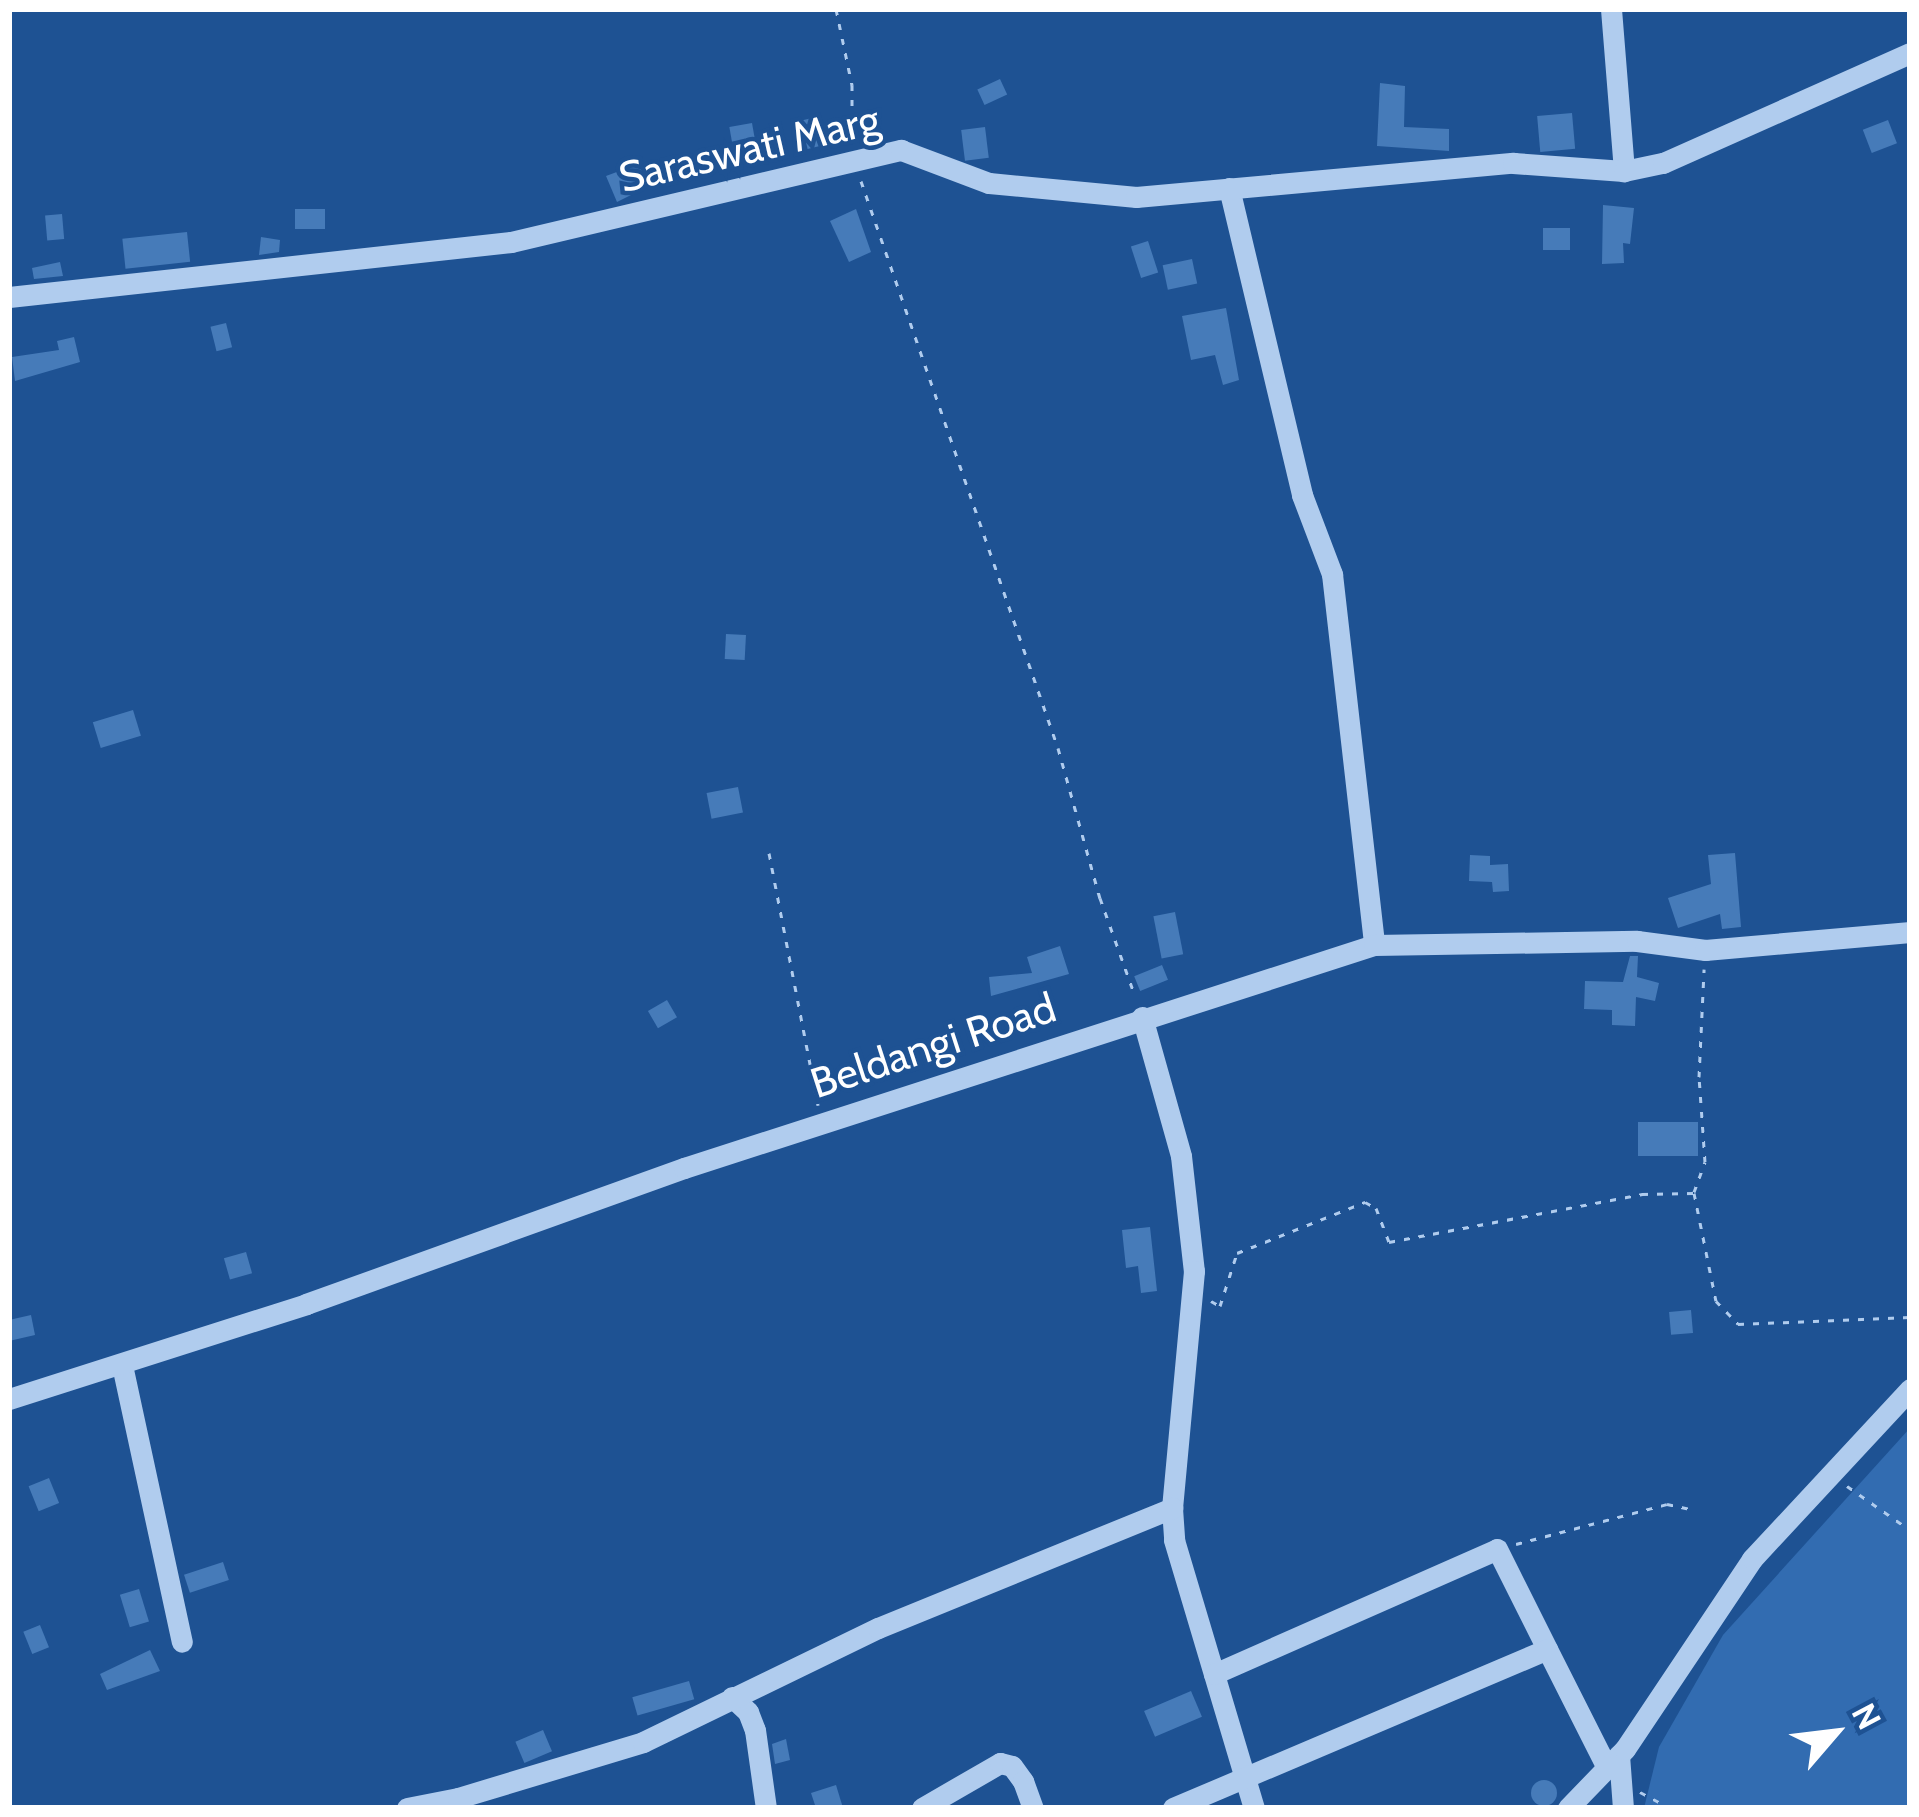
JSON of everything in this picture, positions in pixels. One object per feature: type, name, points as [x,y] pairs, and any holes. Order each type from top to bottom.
[{"type":"street","points":[[1612,9],[1624,171]]},
{"type":"street","name":"Saraswati Marg","points":[[9,297],[511,242],[901,150],[989,183],[1042,192],[1136,197],[1513,163],[1624,171],[1663,163],[1910,53]]},
{"type":"street","points":[[1229,188],[1302,495],[1332,574],[1374,945]]},
{"type":"street","name":"Beldangi Road","points":[[9,1399],[122,1365],[821,1122],[1374,945],[1636,941],[1705,950],[1910,932]]},
{"type":"street","points":[[1142,1017],[1181,1156],[1194,1271],[1172,1508],[1183,1582],[1254,1808]]},
{"type":"street","points":[[122,1365],[182,1642]]},
{"type":"street","points":[[1568,1808],[1613,1762],[1752,1559],[1910,1389]]},
{"type":"street","points":[[406,1808],[461,1803],[643,1742],[878,1628],[1172,1508]]},
{"type":"street","points":[[1214,1674],[1497,1549],[1613,1762],[1623,1808]]},
{"type":"street","points":[[1173,1808],[1547,1648]]},
{"type":"street","points":[[732,1696],[748,1712],[755,1730],[766,1808]]},
{"type":"street","points":[[922,1808],[1000,1762],[1012,1766],[1034,1808]]},
{"type":"path","points":[[836,9],[852,86],[852,162],[872,205],[1051,727],[1100,898],[1142,1017]]},
{"type":"path","points":[[769,853],[821,1122]]},
{"type":"path","points":[[1705,950],[1699,1077],[1705,1162],[1694,1193],[1716,1301],[1738,1324],[1910,1316]]},
{"type":"path","points":[[1194,1271],[1203,1277],[1208,1299],[1220,1306],[1237,1253],[1365,1202],[1376,1208],[1389,1243],[1642,1194],[1694,1193]]},
{"type":"path","points":[[1832,1474],[1910,1530]]},
{"type":"path","points":[[1497,1549],[1667,1504],[1691,1509]]},
{"type":"shaded area","points":[[1910,1428],[1910,1808],[1644,1808],[1659,1747],[1723,1635]]},
{"type":"building","points":[[1000,79],[1007,94],[985,105],[977,90]]},
{"type":"building","points":[[1380,83],[1405,86],[1404,127],[1449,129],[1449,151],[1377,146]]},
{"type":"building","points":[[1572,113],[1575,149],[1540,152],[1537,116]]},
{"type":"building","points":[[820,116],[827,144],[808,149],[801,121]]},
{"type":"building","points":[[1888,120],[1897,143],[1872,153],[1863,130]]},
{"type":"building","points":[[752,123],[758,156],[735,160],[729,127]]},
{"type":"building","points":[[985,127],[989,158],[965,161],[961,130]]},
{"type":"building","points":[[641,163],[651,185],[617,202],[606,176]]},
{"type":"building","points":[[1603,205],[1634,208],[1630,244],[1623,243],[1624,263],[1602,264]]},
{"type":"building","points":[[295,209],[325,209],[325,229],[295,229]]},
{"type":"building","points":[[856,209],[871,252],[849,262],[830,221]]},
{"type":"building","points":[[62,214],[64,239],[47,240],[45,215]]},
{"type":"building","points":[[1543,228],[1570,228],[1570,250],[1543,250]]},
{"type":"building","points":[[187,232],[190,262],[125,269],[122,239]]},
{"type":"building","points":[[261,237],[280,240],[279,252],[259,255]]},
{"type":"building","points":[[1148,241],[1158,272],[1141,278],[1131,247]]},
{"type":"building","points":[[1192,259],[1197,283],[1168,290],[1163,265]]},
{"type":"building","points":[[60,262],[63,276],[34,279],[32,268]]},
{"type":"building","points":[[1226,308],[1239,380],[1223,385],[1215,355],[1191,360],[1182,316]]},
{"type":"building","points":[[226,323],[232,347],[217,351],[210,327]]},
{"type":"building","points":[[74,337],[80,362],[15,381],[12,357],[59,350],[57,341]]},
{"type":"building","points":[[726,634],[746,635],[745,660],[725,659]]},
{"type":"building","points":[[133,710],[141,736],[101,748],[93,722]]},
{"type":"building","points":[[738,787],[743,813],[712,819],[707,793]]},
{"type":"building","points":[[1735,853],[1741,927],[1722,929],[1720,914],[1678,928],[1668,898],[1711,884],[1708,855]]},
{"type":"building","points":[[1470,855],[1490,856],[1490,865],[1508,864],[1509,891],[1493,892],[1492,882],[1469,881]]},
{"type":"building","points":[[1175,912],[1183,954],[1162,958],[1153,916]]},
{"type":"building","points":[[1060,946],[1069,974],[991,996],[989,977],[1032,973],[1027,957]]},
{"type":"building","points":[[1630,956],[1638,956],[1637,977],[1659,983],[1655,1001],[1636,997],[1635,1026],[1612,1025],[1612,1010],[1584,1009],[1585,981],[1623,982]]},
{"type":"building","points":[[1162,965],[1168,980],[1140,991],[1134,976]]},
{"type":"building","points":[[667,1000],[677,1017],[658,1028],[648,1011]]},
{"type":"building","points":[[1638,1122],[1698,1122],[1698,1156],[1638,1156]]},
{"type":"building","points":[[1150,1227],[1157,1291],[1141,1293],[1138,1266],[1126,1268],[1122,1230]]},
{"type":"building","points":[[246,1252],[252,1273],[230,1279],[224,1258]]},
{"type":"building","points":[[1691,1310],[1693,1333],[1671,1335],[1669,1312]]},
{"type":"building","points":[[31,1315],[35,1335],[9,1341],[9,1320]]},
{"type":"building","points":[[49,1478],[59,1503],[39,1511],[29,1486]]},
{"type":"building","points":[[223,1562],[229,1580],[190,1593],[184,1575]]},
{"type":"building","points":[[139,1589],[149,1622],[130,1627],[120,1595]]},
{"type":"building","points":[[40,1625],[49,1647],[32,1654],[23,1632]]},
{"type":"building","points":[[150,1650],[160,1671],[107,1690],[100,1674]]},
{"type":"building","points":[[689,1681],[694,1699],[638,1716],[632,1697]]},
{"type":"building","points":[[1191,1691],[1202,1717],[1155,1737],[1144,1711]]},
{"type":"building","points":[[543,1730],[552,1751],[524,1763],[515,1742]]},
{"type":"building","points":[[786,1739],[790,1760],[775,1764],[772,1744]]},
{"type":"building","points":[[1544,1780],[1557,1793],[1544,1806],[1531,1793]]},
{"type":"building","points":[[836,1785],[843,1808],[816,1808],[811,1793]]}]
